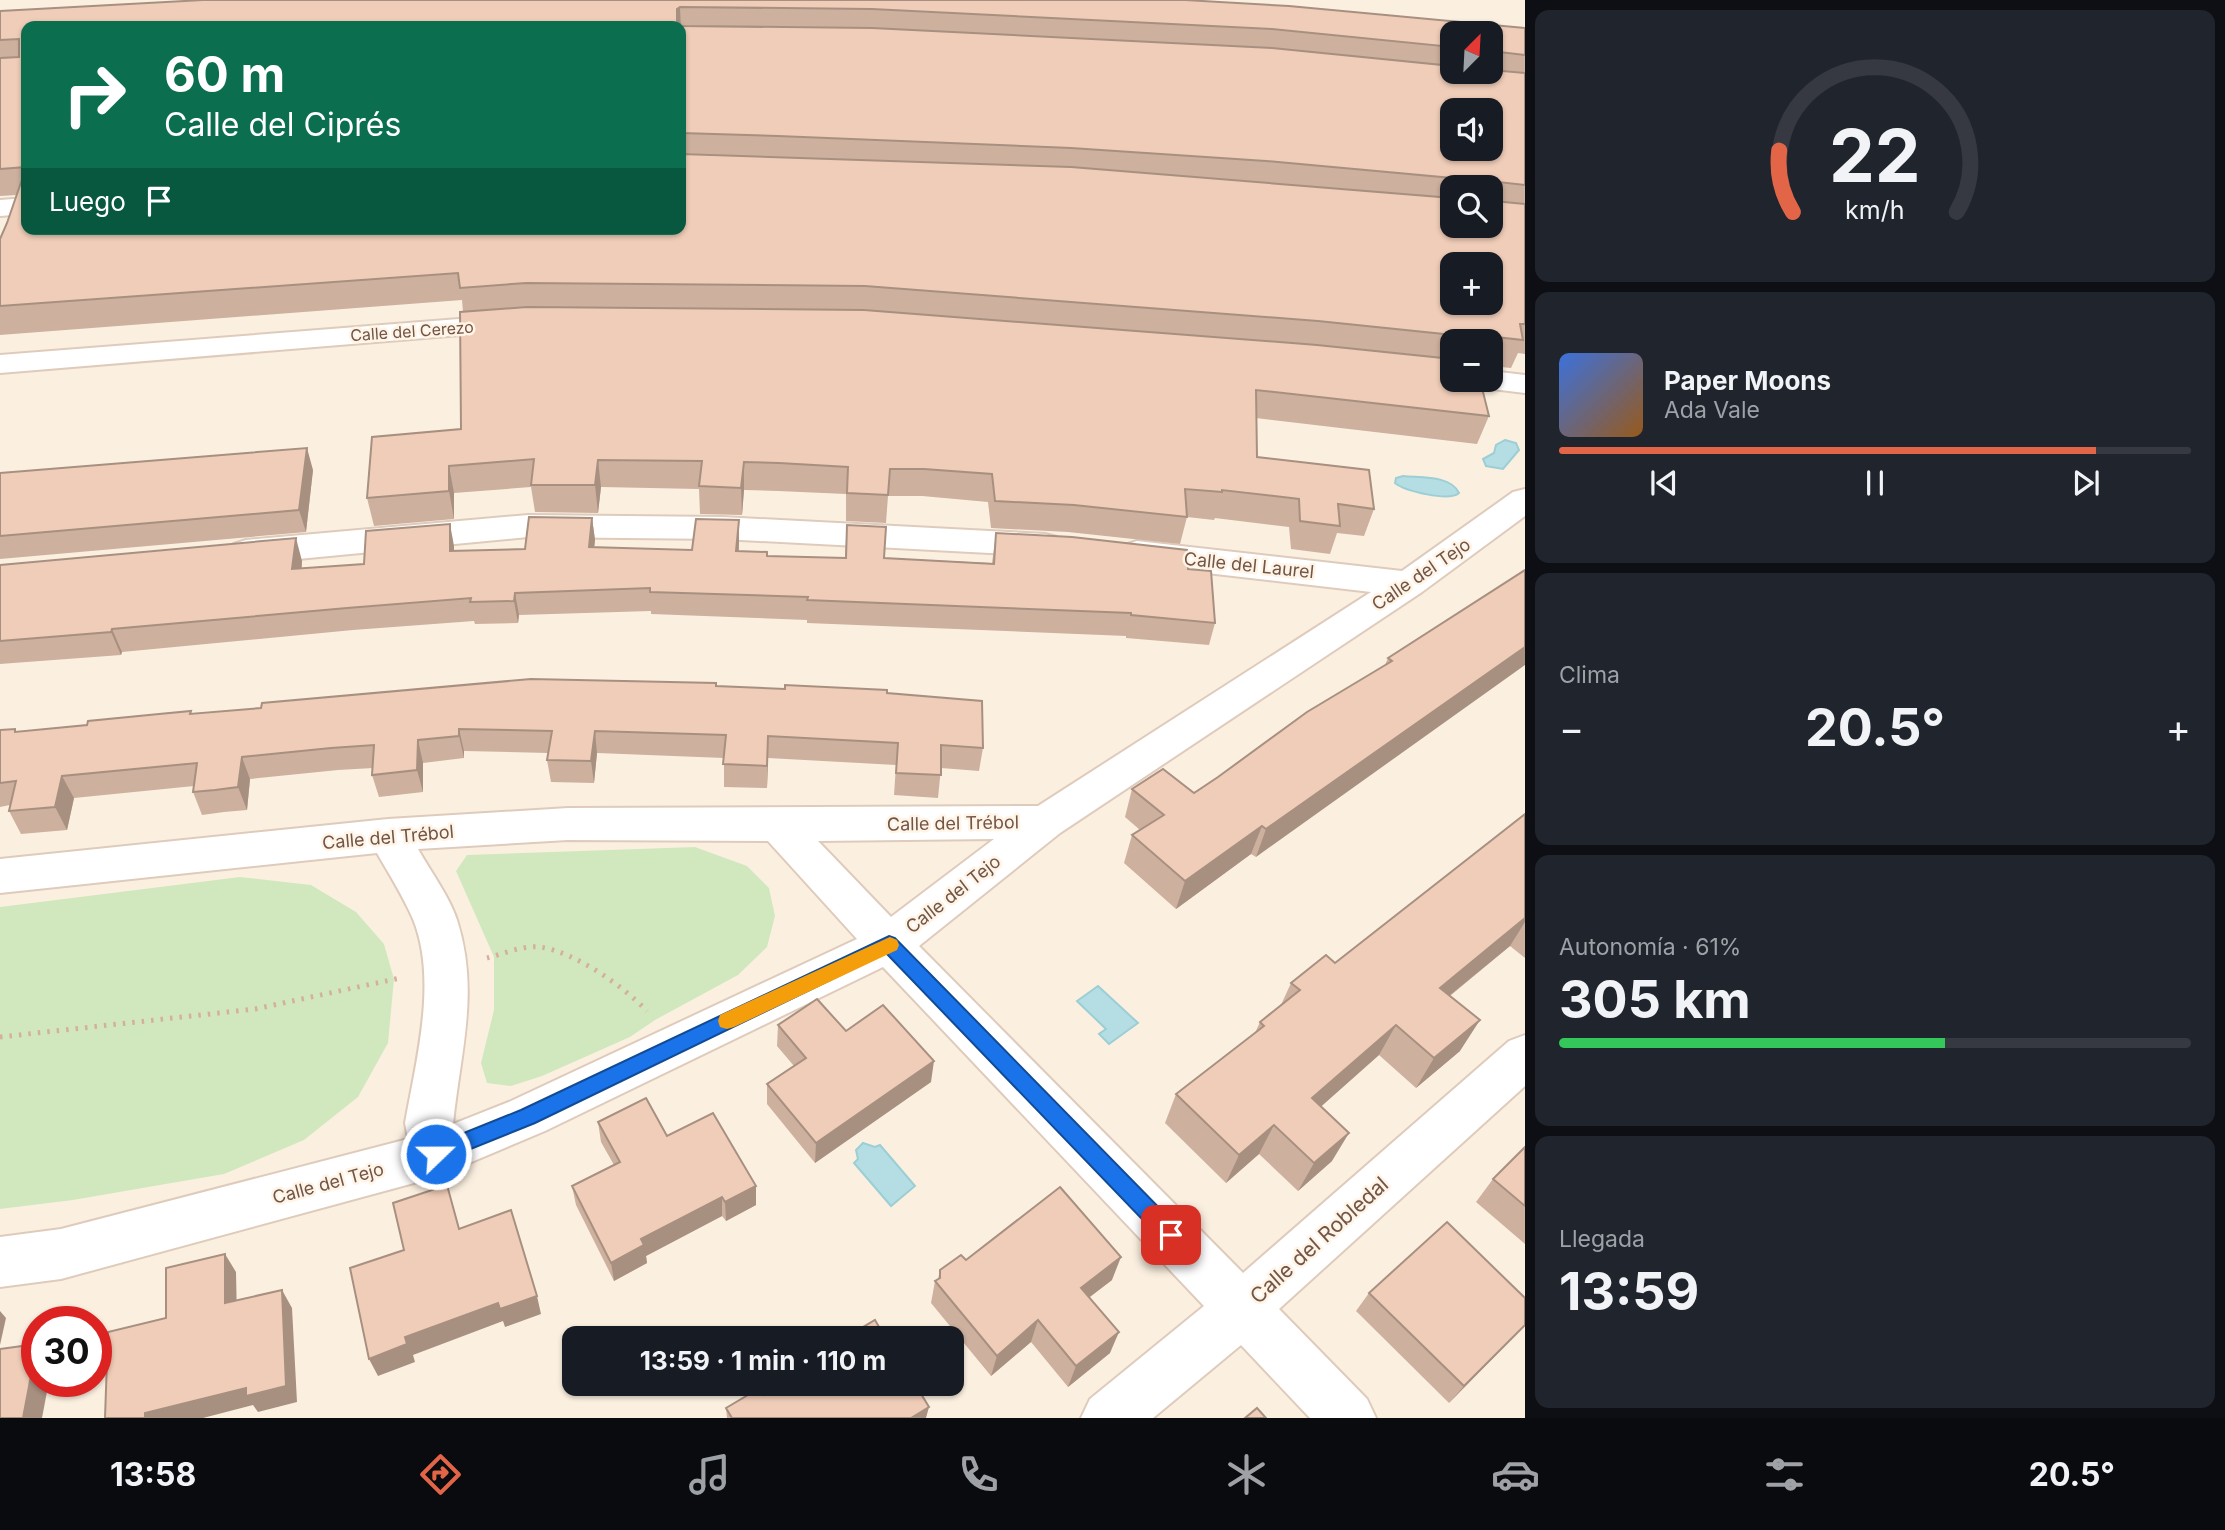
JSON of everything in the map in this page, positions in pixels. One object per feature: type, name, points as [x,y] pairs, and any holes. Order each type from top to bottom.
[{"type":"street","points":[[0,208],[21,206]]},
{"type":"street","name":"Calle del Cerezo","points":[[0,364],[544,322]]},
{"type":"street","points":[[1503,382],[1525,384]]},
{"type":"street","name":"Calle del Tejo","points":[[0,1262],[61,1254],[436,1154],[528,1116],[889,944],[1045,822],[1409,584],[1525,499]]},
{"type":"street","name":"Calle del Laurel","points":[[209,555],[528,526],[722,528],[906,536],[1094,549],[1409,584]]},
{"type":"street","name":"Calle del Trébol","points":[[0,876],[388,835],[568,824],[1045,822]]},
{"type":"street","points":[[778,825],[889,944],[1348,1418]]},
{"type":"street","points":[[388,835],[435,919],[446,967],[445,1029],[429,1123],[436,1154]]},
{"type":"street","name":"Calle del Robledal","points":[[1109,1418],[1187,1357],[1525,1056]]},
{"type":"path","points":[[0,1037],[255,1009],[539,947],[593,970],[637,999],[655,1020]]},
{"type":"green space","points":[[695,847],[747,866],[769,888],[775,916],[767,947],[738,975],[655,1020],[630,1037],[542,1076],[511,1086],[487,1083],[481,1063],[494,1010],[494,957],[456,871],[467,855]]},
{"type":"green space","points":[[240,877],[311,885],[356,912],[384,944],[394,979],[388,1043],[358,1097],[304,1140],[224,1174],[73,1200],[0,1209],[0,907]]},
{"type":"water","points":[[1505,440],[1516,443],[1519,450],[1503,469],[1486,466],[1483,459],[1494,453],[1496,445]]},
{"type":"water","points":[[1403,476],[1442,480],[1455,487],[1459,493],[1437,496],[1417,492],[1395,483],[1396,478]]},
{"type":"water","points":[[1098,986],[1138,1023],[1109,1044],[1099,1034],[1106,1029],[1077,1001]]},
{"type":"water","points":[[863,1143],[875,1147],[880,1145],[915,1186],[891,1206],[854,1163],[858,1159],[856,1150]]},
{"type":"building","points":[[203,0],[1185,0],[1289,6],[1450,21],[1440,21],[1440,46],[1272,29],[872,9],[680,7],[677,9],[677,21],[21,21],[21,167],[0,169],[0,58],[19,57],[19,39],[0,40],[0,11]]},
{"type":"building","points":[[686,26],[872,28],[1272,48],[1440,65],[1440,84],[1503,84],[1503,71],[1525,73],[1525,185],[1503,182],[1503,175],[1440,177],[1266,161],[1071,148],[686,133]]},
{"type":"building","points":[[1503,26],[1525,28],[1525,55],[1503,52]]},
{"type":"building","points":[[686,154],[1071,167],[1440,197],[1440,238],[1503,238],[1503,202],[1525,204],[1525,324],[1520,324],[1523,340],[1503,338],[1503,329],[1440,329],[1440,334],[1318,321],[865,286],[526,283],[460,288],[458,273],[0,306],[0,239],[21,182],[21,235],[686,235]]},
{"type":"building","points":[[527,307],[864,310],[1317,345],[1440,358],[1440,392],[1483,392],[1489,416],[1256,390],[1257,457],[1369,470],[1374,509],[1338,504],[1340,526],[1300,521],[1299,499],[1222,490],[1185,489],[1187,517],[1074,505],[995,501],[992,474],[924,469],[890,469],[888,495],[847,493],[848,467],[779,463],[744,462],[741,488],[699,486],[702,461],[598,460],[595,485],[531,485],[534,459],[449,466],[449,491],[367,498],[372,437],[461,429],[460,312]]},
{"type":"building","points":[[307,448],[299,510],[0,536],[0,473]]},
{"type":"building","points":[[529,517],[592,518],[589,547],[692,550],[696,519],[739,520],[736,551],[767,552],[767,556],[846,558],[847,525],[886,527],[884,558],[994,564],[996,533],[1072,537],[1187,550],[1188,569],[1211,571],[1215,623],[1131,613],[650,592],[650,588],[515,593],[514,601],[470,602],[471,598],[0,641],[0,565],[296,538],[292,569],[364,564],[366,531],[450,524],[450,551],[525,549]]},
{"type":"building","points":[[1525,570],[1525,647],[1266,829],[1262,826],[1185,881],[1132,835],[1164,815],[1132,789],[1163,769],[1194,793],[1307,712],[1392,661],[1388,658]]},
{"type":"building","points":[[531,679],[716,683],[716,686],[785,689],[785,685],[887,690],[887,693],[982,701],[983,748],[941,745],[941,775],[896,773],[898,743],[768,736],[767,766],[723,764],[726,735],[595,731],[591,761],[547,760],[552,731],[459,729],[459,736],[418,740],[417,770],[372,775],[374,745],[331,748],[242,757],[238,787],[215,790],[193,792],[197,763],[62,776],[55,807],[9,811],[16,781],[0,783],[0,730],[15,729],[15,732],[159,714],[261,708],[262,703]]},
{"type":"building","points":[[1525,814],[1525,918],[1440,988],[1480,1020],[1434,1058],[1396,1025],[1312,1098],[1349,1133],[1314,1163],[1274,1125],[1239,1155],[1176,1094],[1264,1026],[1260,1022],[1300,990],[1291,983],[1326,955],[1335,963]]},
{"type":"building","points":[[817,999],[846,1031],[883,1005],[934,1061],[816,1143],[767,1084],[806,1058],[778,1025]]},
{"type":"building","points":[[646,1098],[667,1136],[713,1113],[756,1186],[725,1202],[722,1197],[641,1239],[644,1245],[611,1263],[572,1186],[620,1162],[598,1122]]},
{"type":"building","points":[[1525,1147],[1525,1206],[1493,1179]]},
{"type":"building","points":[[447,1185],[459,1229],[511,1210],[537,1296],[500,1309],[498,1303],[405,1337],[407,1344],[369,1359],[350,1268],[404,1250],[393,1203]]},
{"type":"building","points":[[1060,1187],[1121,1257],[1081,1288],[1119,1332],[1076,1366],[1038,1320],[997,1356],[935,1281],[940,1278],[940,1270],[961,1255],[966,1260]]},
{"type":"building","points":[[1447,1222],[1525,1298],[1525,1325],[1464,1386],[1369,1293]]},
{"type":"building","points":[[225,1254],[225,1303],[282,1290],[286,1386],[246,1396],[246,1388],[145,1413],[145,1418],[105,1418],[106,1397],[112,1397],[112,1331],[166,1318],[166,1268]]},
{"type":"building","points":[[875,1320],[878,1326],[865,1326]]},
{"type":"building","points":[[21,1346],[21,1397],[27,1397],[23,1418],[0,1418],[0,1349]]},
{"type":"building","points":[[746,1396],[922,1396],[929,1407],[911,1418],[732,1418],[726,1408]]},
{"type":"building","points":[[1257,1408],[1266,1418],[1245,1418]]},
{"type":"slow traffic","points":[[727,1021],[890,945]]},
{"type":"route","points":[[436,1154],[528,1116],[889,944],[1171,1235]]}]
